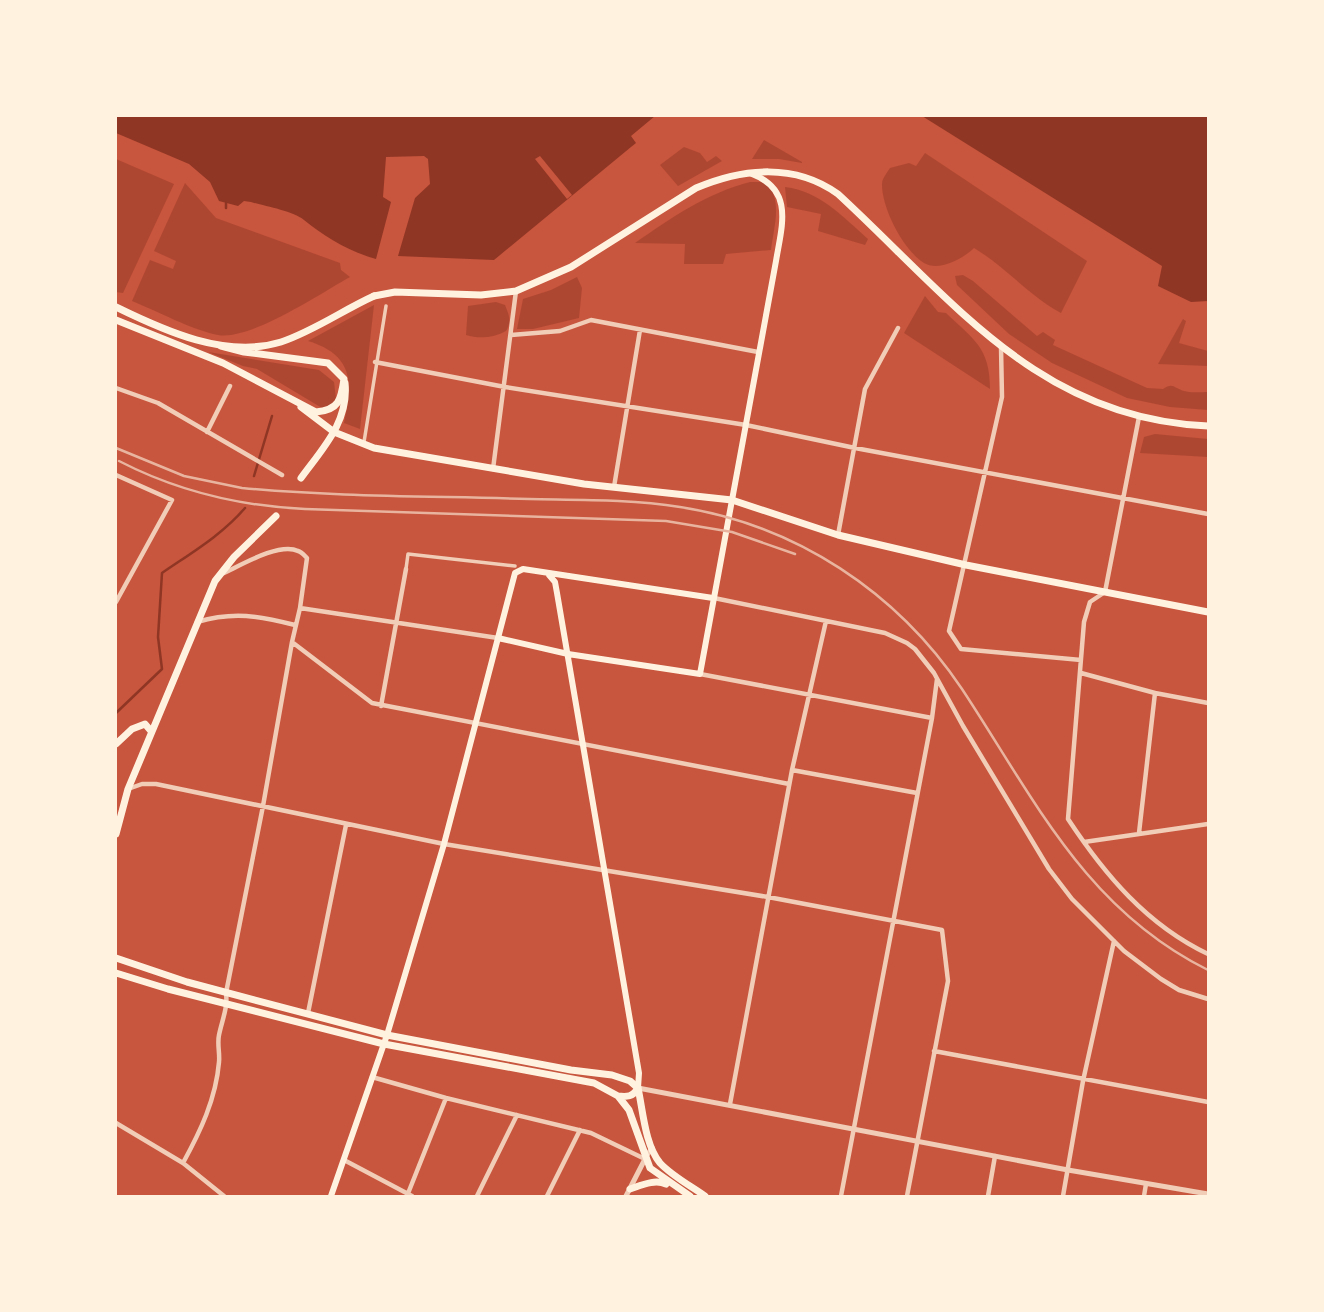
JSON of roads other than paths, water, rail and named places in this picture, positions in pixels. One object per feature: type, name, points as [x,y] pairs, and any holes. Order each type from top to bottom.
[{"type":"main road","points":[[221,346],[252,347],[280,342],[374,296],[395,292],[481,295],[516,291],[571,267],[696,188],[715,180],[763,171],[801,176],[827,186],[1001,346],[1037,373],[1078,396],[1139,417],[1209,426]]},
{"type":"main road","points":[[498,639],[568,654],[700,674],[782,212],[781,198],[776,189],[766,179],[747,172]]},
{"type":"main road","points":[[116,307],[196,340],[244,352],[328,363],[344,379],[346,402],[334,432],[301,478]]},
{"type":"main road","points":[[116,320],[223,363],[316,412],[327,411],[335,406],[341,398],[344,379]]},
{"type":"main road","points":[[292,399],[334,432],[363,445],[493,469],[731,503],[838,535],[966,565],[1209,612]]},
{"type":"main road","points":[[116,834],[128,789],[151,731],[220,574],[233,557],[275,516]]},
{"type":"main road","points":[[331,1196],[387,1035],[444,844],[515,573],[523,569],[713,598]]},
{"type":"main road","points":[[548,574],[555,582],[639,1073],[638,1088],[652,1147],[662,1165],[705,1196]]},
{"type":"main road","points":[[116,744],[139,725],[145,724],[151,731]]},
{"type":"main road","points":[[116,958],[226,993],[387,1035],[571,1070],[612,1075],[630,1081],[638,1088]]},
{"type":"main road","points":[[116,973],[384,1044],[594,1083],[618,1096],[629,1110],[645,1159],[653,1171],[690,1196]]},
{"type":"main road","points":[[618,1096],[630,1096],[638,1088]]},
{"type":"main road","points":[[628,1193],[647,1183],[662,1182],[680,1189]]},
{"type":"street","points":[[493,469],[516,291]]},
{"type":"street","points":[[363,445],[386,306]]},
{"type":"street","points":[[511,335],[560,331],[592,320],[758,352]]},
{"type":"street","points":[[838,535],[865,389],[898,328]]},
{"type":"street","points":[[614,488],[640,330]]},
{"type":"street","points":[[1001,346],[1002,397],[949,631],[961,649],[1081,660]]},
{"type":"street","points":[[375,362],[505,387],[746,425],[1209,514]]},
{"type":"street","points":[[207,432],[230,386]]},
{"type":"street","points":[[116,388],[158,403],[282,475]]},
{"type":"street","points":[[1139,417],[1105,592],[1090,602],[1084,621],[1068,819],[1113,883],[1180,939],[1209,954]]},
{"type":"street","points":[[116,475],[172,500],[116,601]]},
{"type":"street","points":[[183,1164],[202,1128],[220,1061],[218,1038],[228,1004],[226,993],[264,806],[307,558],[298,550],[285,548],[220,574]]},
{"type":"street","points":[[382,706],[408,554],[515,566]]},
{"type":"street","points":[[713,598],[885,633],[915,649],[937,678],[962,726],[1049,869],[1072,899],[1114,941],[1170,985],[1209,999]]},
{"type":"street","points":[[300,608],[498,639]]},
{"type":"street","points":[[197,622],[218,616],[242,615],[296,625]]},
{"type":"street","points":[[730,1104],[789,784],[826,621]]},
{"type":"street","points":[[292,642],[372,703],[382,706],[789,784]]},
{"type":"street","points":[[1081,673],[1155,693],[1209,703]]},
{"type":"street","points":[[700,674],[932,718]]},
{"type":"street","points":[[841,1196],[932,718],[937,678]]},
{"type":"street","points":[[1139,833],[1155,693]]},
{"type":"street","points":[[792,770],[917,793]]},
{"type":"street","points":[[128,789],[156,785],[444,844],[768,897],[942,930],[948,981],[908,1196]]},
{"type":"street","points":[[1084,842],[1209,824]]},
{"type":"street","points":[[308,1013],[346,825]]},
{"type":"street","points":[[1063,1196],[1083,1081],[1114,941]]},
{"type":"street","points":[[934,1051],[1083,1081],[1209,1102]]},
{"type":"street","points":[[372,1077],[580,1130],[645,1159]]},
{"type":"street","points":[[638,1088],[1068,1170],[1209,1194]]},
{"type":"street","points":[[344,1160],[409,1196],[446,1098]]},
{"type":"street","points":[[477,1196],[517,1115]]},
{"type":"street","points":[[116,1123],[183,1164],[225,1196]]},
{"type":"street","points":[[547,1196],[580,1130]]},
{"type":"street","points":[[628,1193],[652,1147]]},
{"type":"street","points":[[988,1196],[995,1155]]},
{"type":"street","points":[[1144,1196],[1146,1184]]},
{"type":"waterway","points":[[226,203],[226,208]]},
{"type":"waterway","points":[[254,476],[272,416]]},
{"type":"waterway","points":[[116,713],[162,669],[158,637],[162,573],[216,535],[245,508]]},
{"type":"railway","points":[[116,448],[184,476],[242,488],[349,495],[604,500],[680,507],[723,516],[764,529],[803,547],[840,568],[907,622],[936,654],[962,689],[1039,810],[1095,883],[1128,916],[1165,945],[1208,970]]},
{"type":"railway","points":[[119,461],[186,489],[256,504],[305,509],[666,521],[732,532],[795,554]]}]
